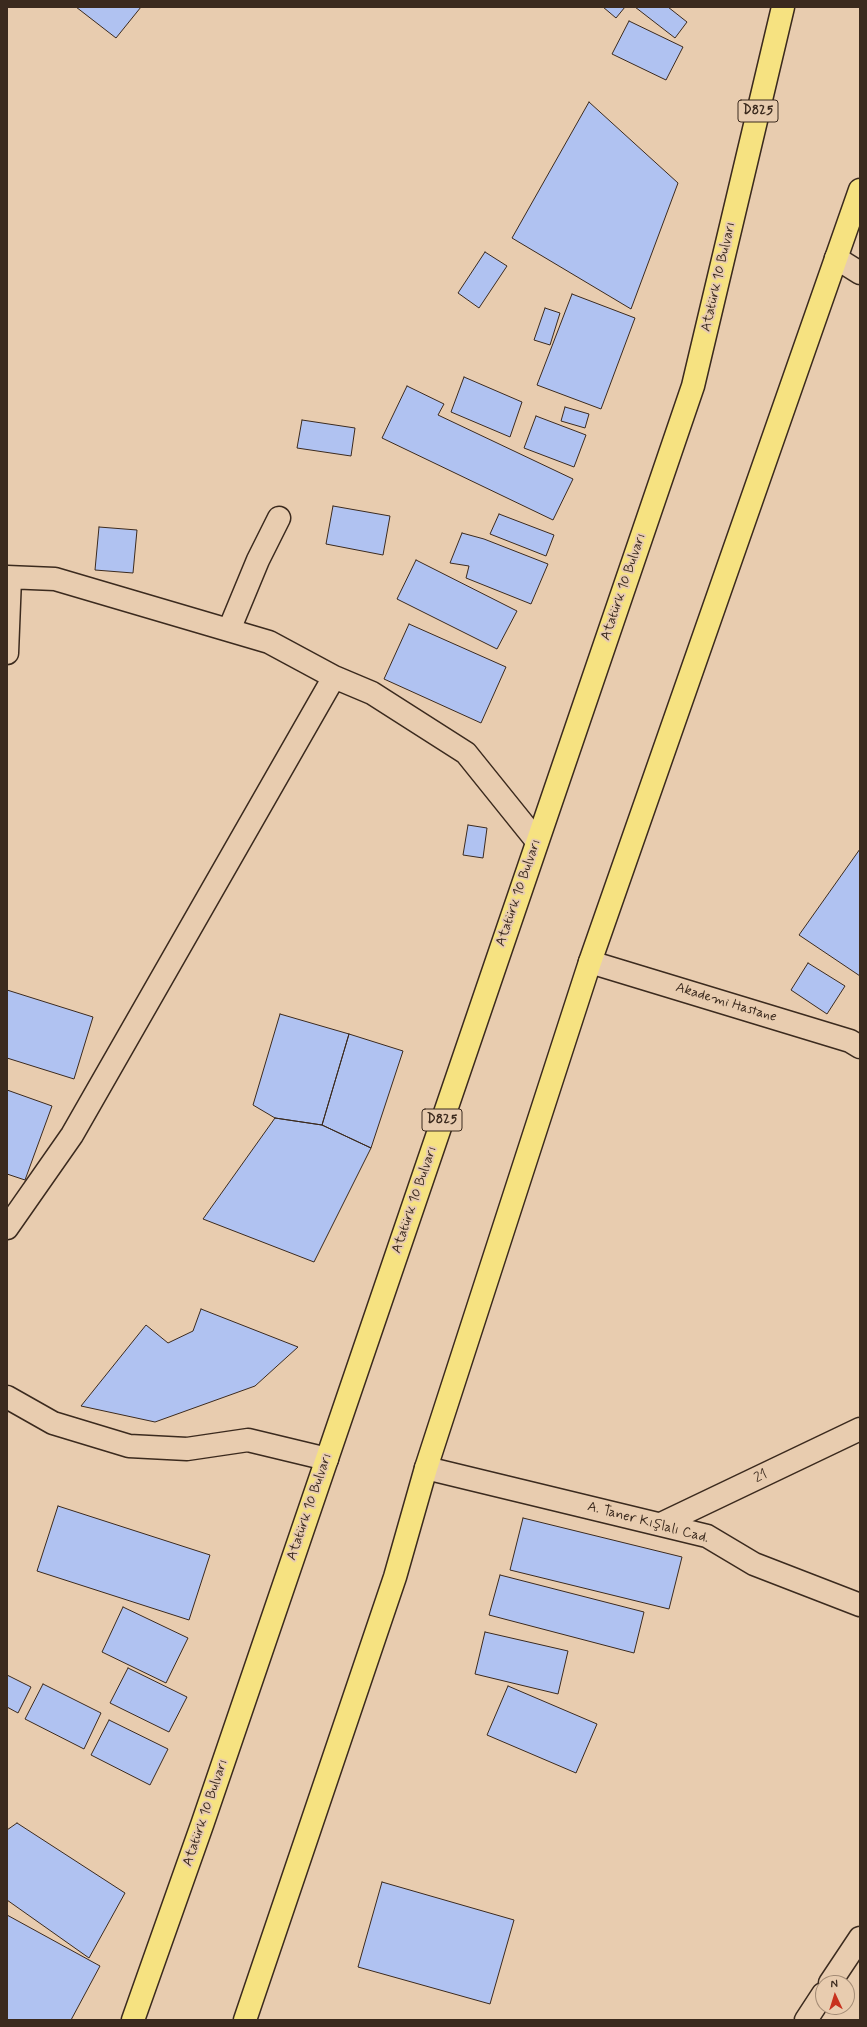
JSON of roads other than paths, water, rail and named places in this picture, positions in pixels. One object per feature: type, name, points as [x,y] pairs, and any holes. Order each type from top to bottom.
[{"type":"highway","name":"Atatürk 10 Bulvarı","points":[[133,2020],[202,1825],[536,840],[693,386],[783,7]]},
{"type":"highway","points":[[245,2020],[395,1576],[426,1468],[590,962],[860,190]]},
{"type":"street","points":[[836,258],[860,273]]},
{"type":"street","points":[[229,630],[258,560],[279,518]]},
{"type":"street","points":[[7,653],[9,577],[55,580],[269,642],[334,677],[372,693],[466,753],[536,840]]},
{"type":"street","points":[[7,1228],[72,1135],[334,677]]},
{"type":"street","name":"Akademi Hastane","points":[[590,962],[850,1041],[860,1047]]},
{"type":"street","points":[[7,1397],[53,1423],[129,1446],[186,1449],[248,1440],[327,1459]]},
{"type":"street","name":"21","points":[[661,1524],[860,1430]]},
{"type":"street","name":"A. Taner Kışlalı Cad.","points":[[426,1468],[707,1536],[754,1564],[803,1585],[860,1606]]},
{"type":"street","points":[[835,1975],[860,1938]]},
{"type":"street","points":[[806,2020],[815,2006]]}]
